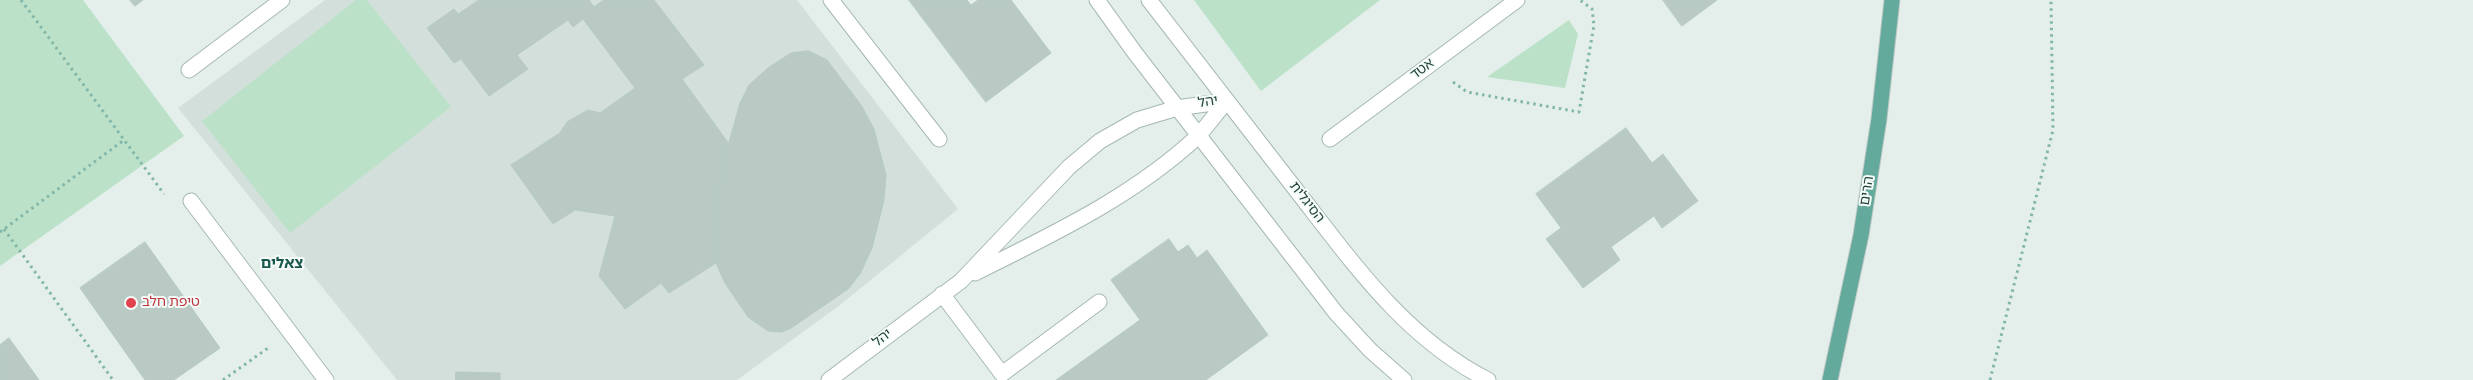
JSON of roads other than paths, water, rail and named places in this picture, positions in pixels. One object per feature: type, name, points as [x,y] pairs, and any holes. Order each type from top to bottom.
[{"type":"main road","name":"הרים","points":[[1830,380],[1861,235],[1879,119],[1892,0]]},
{"type":"street","points":[[189,70],[282,0]]},
{"type":"street","points":[[831,0],[939,139]]},
{"type":"street","points":[[1097,0],[1177,108],[1336,313],[1370,350],[1404,380]]},
{"type":"street","name":"הסיגלית","points":[[1149,0],[1372,288],[1396,314],[1448,357],[1488,380]]},
{"type":"street","name":"אטד","points":[[1330,139],[1517,0]]},
{"type":"street","name":"יהל","points":[[961,281],[1069,167],[1100,141],[1137,120],[1177,108],[1227,101]]},
{"type":"street","name":"יהל","points":[[829,380],[961,281],[1094,212],[1148,175],[1198,135],[1227,101]]},
{"type":"street","points":[[191,201],[326,380]]},
{"type":"street","points":[[942,294],[1002,374],[1099,302]]},
{"type":"place","name":"טיפת חלב","points":[[131,303]]},
{"type":"district","name":"צאלים","points":[[282,265]]}]
